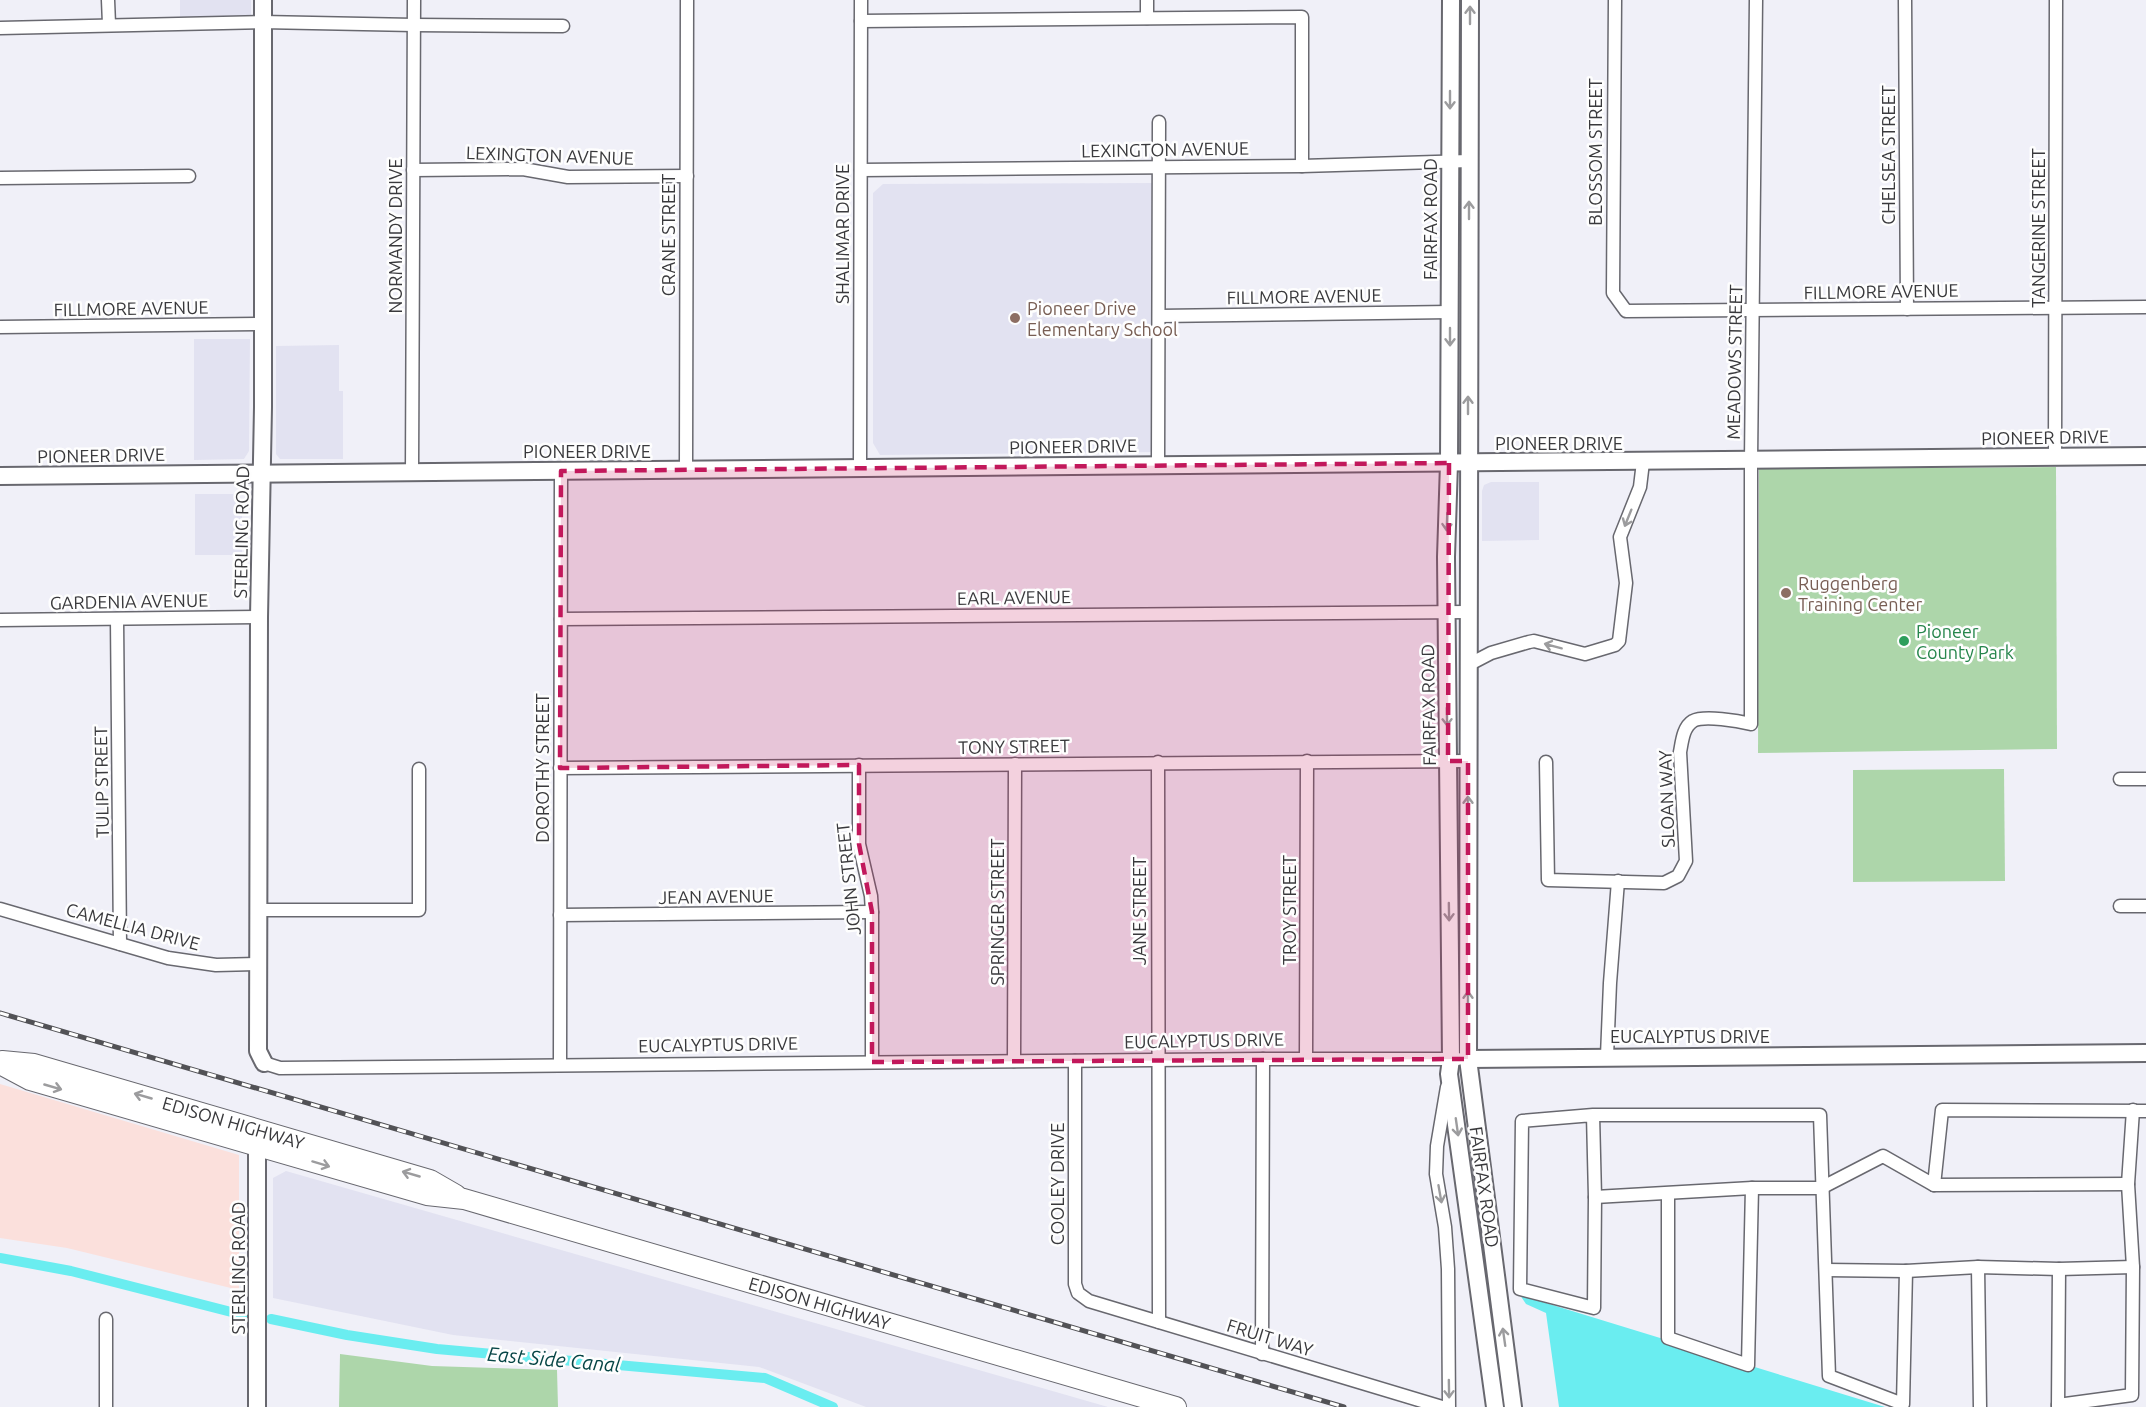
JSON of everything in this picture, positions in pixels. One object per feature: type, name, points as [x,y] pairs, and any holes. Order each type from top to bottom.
[{"type":"main road","name":"EDISON HIGHWAY","points":[[0,1062],[30,1080],[257,1137],[427,1195],[464,1199],[1176,1407]]},
{"type":"street","points":[[108,0],[109,24]]},
{"type":"street","name":"STERLING ROAD","points":[[263,0],[258,1051],[264,1063]]},
{"type":"street","name":"NORMANDY DRIVE","points":[[412,472],[414,0]]},
{"type":"street","name":"CRANE STREET","points":[[686,470],[687,0]]},
{"type":"street","name":"SHALIMAR DRIVE","points":[[860,468],[861,0]]},
{"type":"street","points":[[1147,0],[1147,18]]},
{"type":"street","name":"FAIRFAX ROAD","points":[[1451,0],[1446,612],[1450,1066],[1494,1400]]},
{"type":"street","name":"FAIRFAX ROAD","points":[[1470,0],[1468,1059],[1512,1401]]},
{"type":"street","name":"BLOSSOM STREET","points":[[1615,0],[1613,293],[1618,303]]},
{"type":"street","name":"MEADOWS STREET","points":[[1693,721],[1721,720],[1751,724],[1752,310],[1756,0]]},
{"type":"street","name":"CHELSEA STREET","points":[[1905,0],[1907,309]]},
{"type":"street","name":"TANGERINE STREET","points":[[2055,457],[2056,0]]},
{"type":"street","points":[[861,21],[1302,17],[1302,166]]},
{"type":"street","points":[[0,28],[262,22],[563,26]]},
{"type":"street","points":[[1158,465],[1159,122]]},
{"type":"street","name":"LEXINGTON AVENUE","points":[[861,170],[1302,166],[1469,161]]},
{"type":"street","name":"LEXINGTON AVENUE","points":[[413,170],[522,169],[568,177],[687,176]]},
{"type":"street","points":[[0,178],[189,176]]},
{"type":"street","name":"FILLMORE AVENUE","points":[[1618,303],[1626,311],[2146,307]]},
{"type":"street","name":"FILLMORE AVENUE","points":[[1159,316],[1450,312]]},
{"type":"street","name":"FILLMORE AVENUE","points":[[0,327],[263,324]]},
{"type":"street","name":"PIONEER DRIVE","points":[[0,476],[2146,456]]},
{"type":"street","points":[[1468,665],[1491,653],[1529,642],[1585,654],[1615,645],[1619,641],[1626,583],[1620,537],[1640,487],[1643,462]]},
{"type":"street","name":"DOROTHY STREET","points":[[560,1065],[561,471]]},
{"type":"street","name":"EARL AVENUE","points":[[561,619],[1468,612]]},
{"type":"street","name":"GARDENIA AVENUE","points":[[0,620],[259,617]]},
{"type":"street","name":"TULIP STREET","points":[[117,619],[120,944]]},
{"type":"street","name":"SLOAN WAY","points":[[1618,881],[1664,883],[1678,876],[1686,861],[1680,752],[1683,735],[1693,721]]},
{"type":"street","name":"TROY STREET","points":[[1306,1058],[1307,761]]},
{"type":"street","name":"TONY STREET","points":[[561,768],[1468,761]]},
{"type":"street","name":"JANE STREET","points":[[1158,762],[1159,1322]]},
{"type":"street","points":[[1546,762],[1548,880],[1618,881],[1607,1056]]},
{"type":"street","name":"SPRINGER STREET","points":[[1014,1061],[1015,764]]},
{"type":"street","name":"JOHN STREET","points":[[859,765],[859,843],[871,896],[872,912],[872,1062]]},
{"type":"street","points":[[258,910],[419,910],[419,769]]},
{"type":"street","points":[[2120,779],[2146,779]]},
{"type":"street","points":[[2120,906],[2146,906]]},
{"type":"street","name":"CAMELLIA DRIVE","points":[[0,909],[168,958],[216,965],[259,964]]},
{"type":"street","name":"JEAN AVENUE","points":[[560,915],[872,912]]},
{"type":"street","name":"EUCALYPTUS DRIVE","points":[[264,1063],[280,1068],[1306,1058],[1450,1066],[1468,1059],[1607,1056],[2146,1053]]},
{"type":"street","points":[[1262,1354],[1263,1059]]},
{"type":"street","name":"COOLEY DRIVE","points":[[1075,1061],[1075,1284],[1078,1293],[1089,1300]]},
{"type":"street","points":[[1449,1407],[1446,1227],[1436,1174],[1437,1146],[1450,1066]]},
{"type":"street","points":[[1934,1185],[1942,1110],[2140,1110],[2128,1185],[2133,1267],[2133,1395]]},
{"type":"street","points":[[1593,1115],[1594,1308],[1520,1289],[1522,1120],[1593,1115],[1820,1115],[1829,1376],[1903,1404],[1906,1271]]},
{"type":"street","name":"STERLING ROAD","points":[[257,1137],[257,1407]]},
{"type":"street","points":[[1595,1197],[1752,1188],[1821,1188],[1883,1156],[1934,1185],[2128,1185]]},
{"type":"street","points":[[1668,1194],[1668,1338],[1748,1365],[1752,1188]]},
{"type":"street","points":[[1978,1267],[1980,1407]]},
{"type":"street","points":[[1826,1270],[2133,1267]]},
{"type":"street","points":[[2059,1269],[2058,1406],[2146,1395]]},
{"type":"street","name":"FRUIT WAY","points":[[1089,1300],[1442,1407]]},
{"type":"street","points":[[106,1319],[106,1407]]},
{"type":"highlighted area","points":[[1449,463],[1448,761],[1468,761],[1468,1059],[872,1062],[872,912],[859,844],[859,765],[560,768],[561,471]]},
{"type":"shaded area","points":[[180,0],[251,0],[251,26],[180,28]]},
{"type":"shaded area","name":"Pioneer Drive Elementary School","points":[[1157,183],[1158,452],[880,455],[873,443],[873,193],[883,184]]},
{"type":"shaded area","points":[[194,339],[250,339],[249,451],[244,459],[194,460]]},
{"type":"shaded area","points":[[339,345],[339,391],[343,391],[343,459],[280,459],[276,454],[276,346]]},
{"type":"shaded area","points":[[1491,482],[1539,482],[1539,540],[1482,541],[1482,491],[1484,485]]},
{"type":"shaded area","points":[[195,494],[239,496],[242,502],[242,555],[195,555]]},
{"type":"shaded area","points":[[0,1084],[239,1155],[239,1290],[67,1248],[0,1238]]},
{"type":"shaded area","points":[[286,1171],[1108,1407],[866,1407],[759,1367],[453,1335],[273,1298],[273,1178]]},
{"type":"green space","points":[[2056,467],[2057,749],[1758,753],[1759,469]]},
{"type":"green space","points":[[2004,769],[2005,881],[1853,882],[1853,770]]},
{"type":"green space","points":[[340,1354],[432,1366],[557,1370],[558,1407],[339,1407]]},
{"type":"water","points":[[1520,1295],[1885,1407],[1559,1407],[1546,1313],[1526,1304]]},
{"type":"waterway","name":"East Side Canal","points":[[0,1258],[71,1271],[243,1315]]},
{"type":"waterway","name":"East Side Canal","points":[[271,1319],[347,1335],[437,1349],[765,1378],[833,1407]]},
{"type":"railway","points":[[0,1013],[1344,1407]]},
{"type":"place","name":"Pioneer Drive Elementary School","points":[[1015,318]]},
{"type":"place","name":"Ruggenberg Training Center","points":[[1786,593]]},
{"type":"place","name":"Pioneer County Park","points":[[1904,641]]}]
